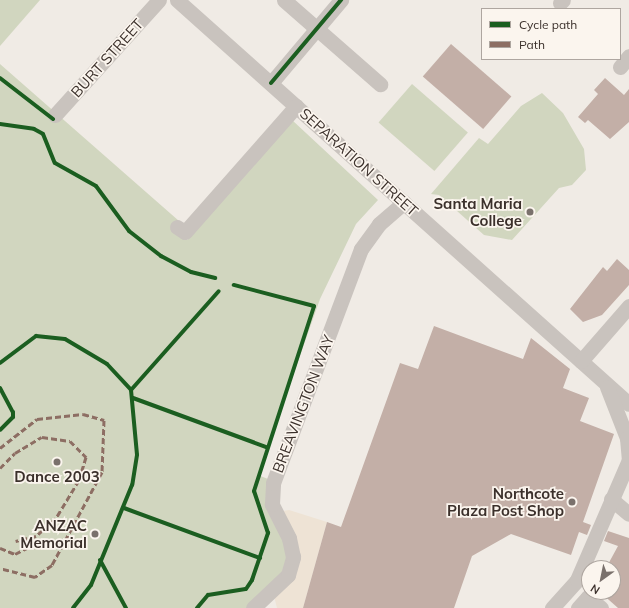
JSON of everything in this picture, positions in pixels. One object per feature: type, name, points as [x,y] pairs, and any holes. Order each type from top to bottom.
[{"type":"street","name":"BURT STREET","points":[[55,115],[159,0]]},
{"type":"street","name":"SEPARATION STREET","points":[[177,0],[629,404]]},
{"type":"street","points":[[284,0],[380,84]]},
{"type":"street","points":[[271,83],[286,62],[341,0]]},
{"type":"street","points":[[183,232],[296,106]]},
{"type":"street","name":"BREAVINGTON WAY","points":[[254,608],[288,574],[293,557],[289,538],[272,504],[273,483],[361,249],[379,224],[404,202]]},
{"type":"street","points":[[581,361],[629,306]]},
{"type":"street","points":[[552,608],[576,580],[629,460],[627,438],[605,383]]},
{"type":"street","points":[[611,499],[629,514]]},
{"type":"street","points":[[583,602],[601,608]]},
{"type":"green space","points":[[0,0],[40,0],[0,46]]},
{"type":"green space","points":[[0,64],[179,221],[173,228],[187,240],[292,120],[378,200],[356,224],[320,299],[258,475],[268,479],[286,539],[288,559],[278,580],[247,608],[0,608]]},
{"type":"green space","points":[[412,84],[468,133],[434,171],[379,122]]},
{"type":"green space","points":[[542,93],[563,113],[584,149],[586,170],[572,185],[559,188],[512,240],[484,235],[439,195],[431,194],[479,138],[488,144],[521,106]]},
{"type":"shaded area","points":[[289,510],[327,522],[303,608],[277,608],[274,596],[290,583],[283,511]]},
{"type":"building","points":[[451,44],[511,96],[483,129],[423,76]]},
{"type":"building","points":[[605,78],[624,95],[629,89],[629,122],[610,139],[588,120],[585,123],[578,117],[598,94],[594,90]]},
{"type":"building","points":[[617,259],[629,270],[629,285],[602,315],[583,322],[570,309],[603,267],[607,271]]},
{"type":"building","points":[[434,326],[523,359],[531,338],[570,369],[563,388],[589,398],[580,421],[614,434],[583,522],[591,525],[587,535],[579,532],[571,555],[511,534],[472,556],[454,608],[303,608],[327,522],[341,527],[400,363],[418,369]]},
{"type":"building","points":[[608,531],[629,538],[629,608],[618,608],[609,600],[621,600],[621,560],[610,560],[618,546],[604,541]]},
{"type":"marked path","points":[[0,448],[37,419],[83,414],[104,420],[102,472],[52,565],[35,577],[0,568]]},
{"type":"marked path","points":[[0,468],[15,453],[42,437],[70,441],[86,457],[79,480],[56,518],[36,536],[16,541]]},
{"type":"marked path","points":[[0,548],[15,554],[27,548]]},
{"type":"cycle path","points":[[271,83],[341,0]]},
{"type":"cycle path","points":[[0,78],[53,119]]},
{"type":"cycle path","points":[[0,124],[34,129],[43,134],[55,163],[96,186],[129,231],[161,256],[191,272],[215,278]]},
{"type":"cycle path","points":[[197,608],[208,595],[246,589],[252,580],[268,533],[254,491],[314,306],[234,285]]},
{"type":"cycle path","points":[[131,390],[219,291]]},
{"type":"cycle path","points":[[0,363],[36,336],[65,339],[107,364],[131,390],[137,455],[132,485],[91,585],[73,608]]},
{"type":"cycle path","points":[[0,388],[13,412],[13,417],[0,430]]},
{"type":"cycle path","points":[[133,398],[266,447]]},
{"type":"cycle path","points":[[124,508],[260,558]]},
{"type":"cycle path","points":[[100,560],[126,608]]},
{"type":"place","name":"Santa Maria College","points":[[530,212]]},
{"type":"place","name":"Dance 2003","points":[[57,462]]},
{"type":"place","name":"Northcote Plaza Post Shop","points":[[572,502]]},
{"type":"place","name":"ANZAC Memorial","points":[[95,534]]}]
